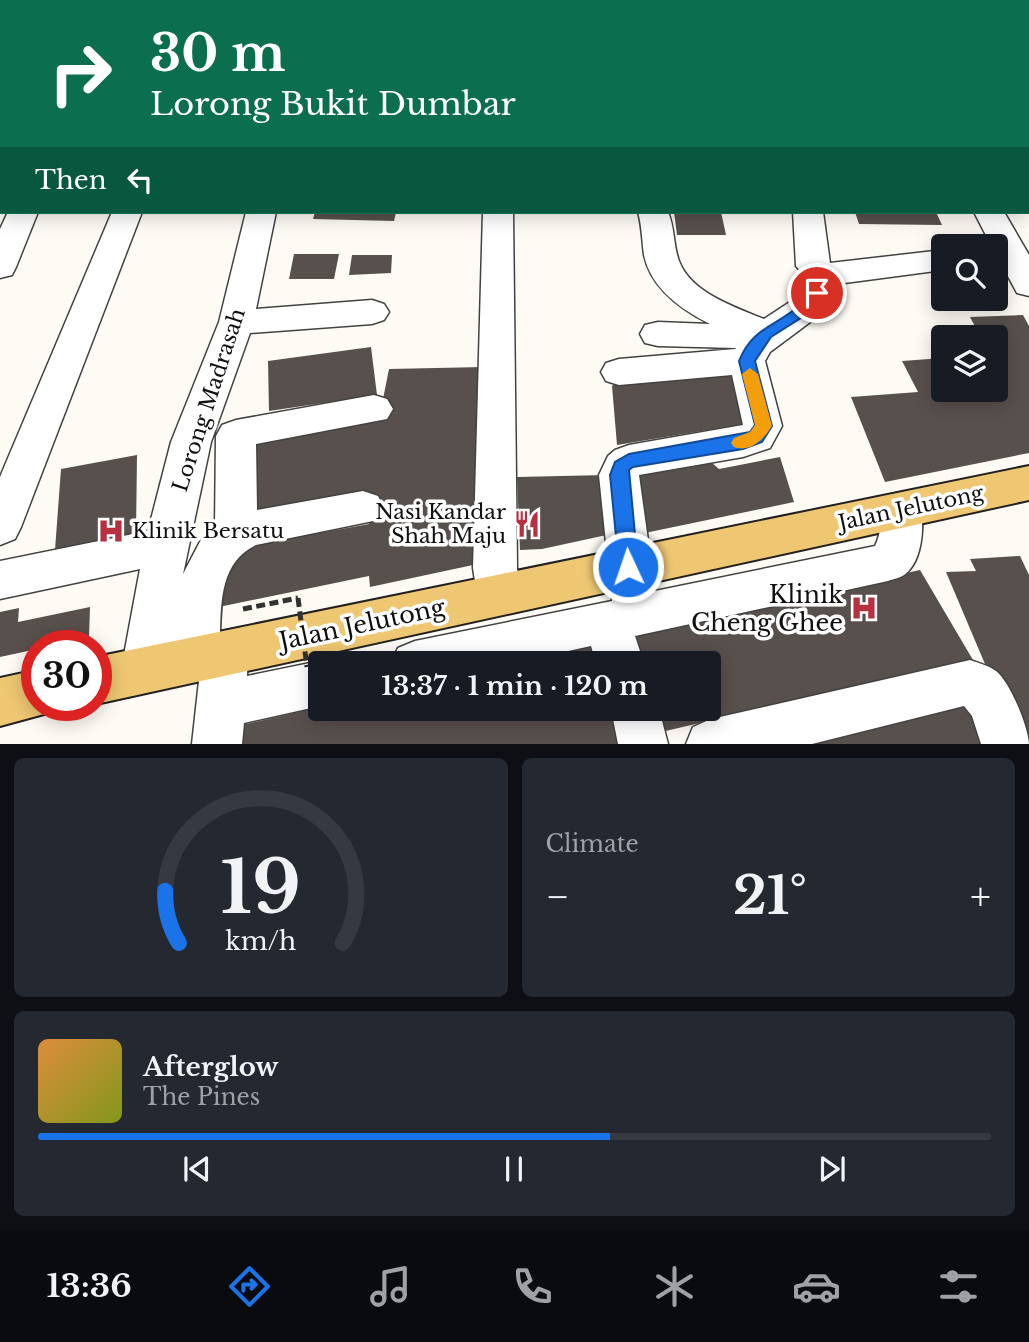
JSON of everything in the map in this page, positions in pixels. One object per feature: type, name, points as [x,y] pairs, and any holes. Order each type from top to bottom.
[{"type":"main road","name":"Jalan Jelutong","points":[[112,678],[1029,483]]},
{"type":"main road","points":[[0,702],[21,697]]},
{"type":"street","points":[[0,267],[22,214]]},
{"type":"street","points":[[0,527],[126,214]]},
{"type":"street","name":"Lorong Madrasah","points":[[145,671],[166,545],[191,442],[236,322],[261,214]]},
{"type":"street","points":[[498,214],[495,568],[499,595]]},
{"type":"street","points":[[621,634],[628,567],[619,475],[622,467],[629,461],[743,442],[756,437],[763,426],[754,340],[680,288],[666,271],[661,258],[654,214]]},
{"type":"street","points":[[808,214],[812,266],[824,275],[931,262]]},
{"type":"street","points":[[990,214],[1016,261]]},
{"type":"street","points":[[619,372],[754,340],[807,307],[817,293],[824,275]]},
{"type":"street","points":[[236,322],[372,312]]},
{"type":"street","points":[[658,334],[754,340]]},
{"type":"street","points":[[236,533],[236,436],[250,430],[374,409]]},
{"type":"street","points":[[308,678],[219,724],[205,568],[221,543],[236,533],[363,508]]},
{"type":"street","points":[[500,651],[621,634],[888,562],[896,555],[900,542],[902,510]]},
{"type":"street","points":[[0,580],[166,545]]},
{"type":"street","points":[[711,744],[970,682],[980,685],[988,697],[1006,744]]},
{"type":"street","points":[[638,721],[643,744]]},
{"type":"path","points":[[243,609],[298,598],[309,651]]},
{"type":"building","points":[[314,214],[396,214],[394,221],[313,219]]},
{"type":"building","points":[[674,214],[721,214],[726,235],[677,235]]},
{"type":"building","points":[[856,214],[937,214],[942,225],[859,224]]},
{"type":"building","points":[[294,254],[339,254],[334,279],[289,279]]},
{"type":"building","points":[[352,255],[392,255],[391,273],[349,275]]},
{"type":"building","points":[[1023,315],[1029,326],[1029,453],[885,482],[851,397],[918,392],[902,361],[931,359],[931,402],[1008,402],[1008,325],[974,325],[970,317]]},
{"type":"building","points":[[371,347],[377,395],[269,411],[268,361]]},
{"type":"building","points":[[483,367],[477,557],[473,565],[370,587],[369,576],[214,608],[225,550],[369,524],[369,493],[244,517],[241,443],[379,419],[389,369]]},
{"type":"building","points":[[732,369],[756,422],[617,445],[612,386],[621,379]]},
{"type":"building","points":[[137,455],[136,534],[55,550],[61,469]]},
{"type":"building","points":[[780,457],[794,502],[640,534],[634,477],[711,462],[719,469]]},
{"type":"building","points":[[606,475],[616,533],[542,549],[520,550],[517,477]]},
{"type":"building","points":[[1020,556],[1029,575],[1029,742],[1018,742],[946,572],[976,571],[970,559]]},
{"type":"building","points":[[920,570],[973,660],[721,718],[721,651],[630,651],[626,633]]},
{"type":"building","points":[[90,607],[89,630],[21,630],[21,652],[0,657],[0,612],[19,608],[18,622]]},
{"type":"building","points":[[599,644],[602,651],[568,651]]},
{"type":"building","points":[[953,690],[995,744],[750,744]]},
{"type":"building","points":[[308,710],[308,721],[624,721],[627,732],[624,744],[223,744],[225,729]]},
{"type":"building","points":[[649,721],[709,721],[661,732]]},
{"type":"slow traffic","points":[[740,443],[756,437],[763,426],[750,374]]},
{"type":"place","name":"Nasi Kandar Shah Maju","points":[[527,524]]},
{"type":"place","name":"Klinik Bersatu","points":[[111,531]]},
{"type":"place","name":"Klinik Cheng Ghee","points":[[864,608]]},
{"type":"route","points":[[628,567],[628,543],[619,475],[622,467],[629,461],[743,442],[756,437],[763,426],[747,361],[751,351],[765,334],[807,307],[817,293]]}]
